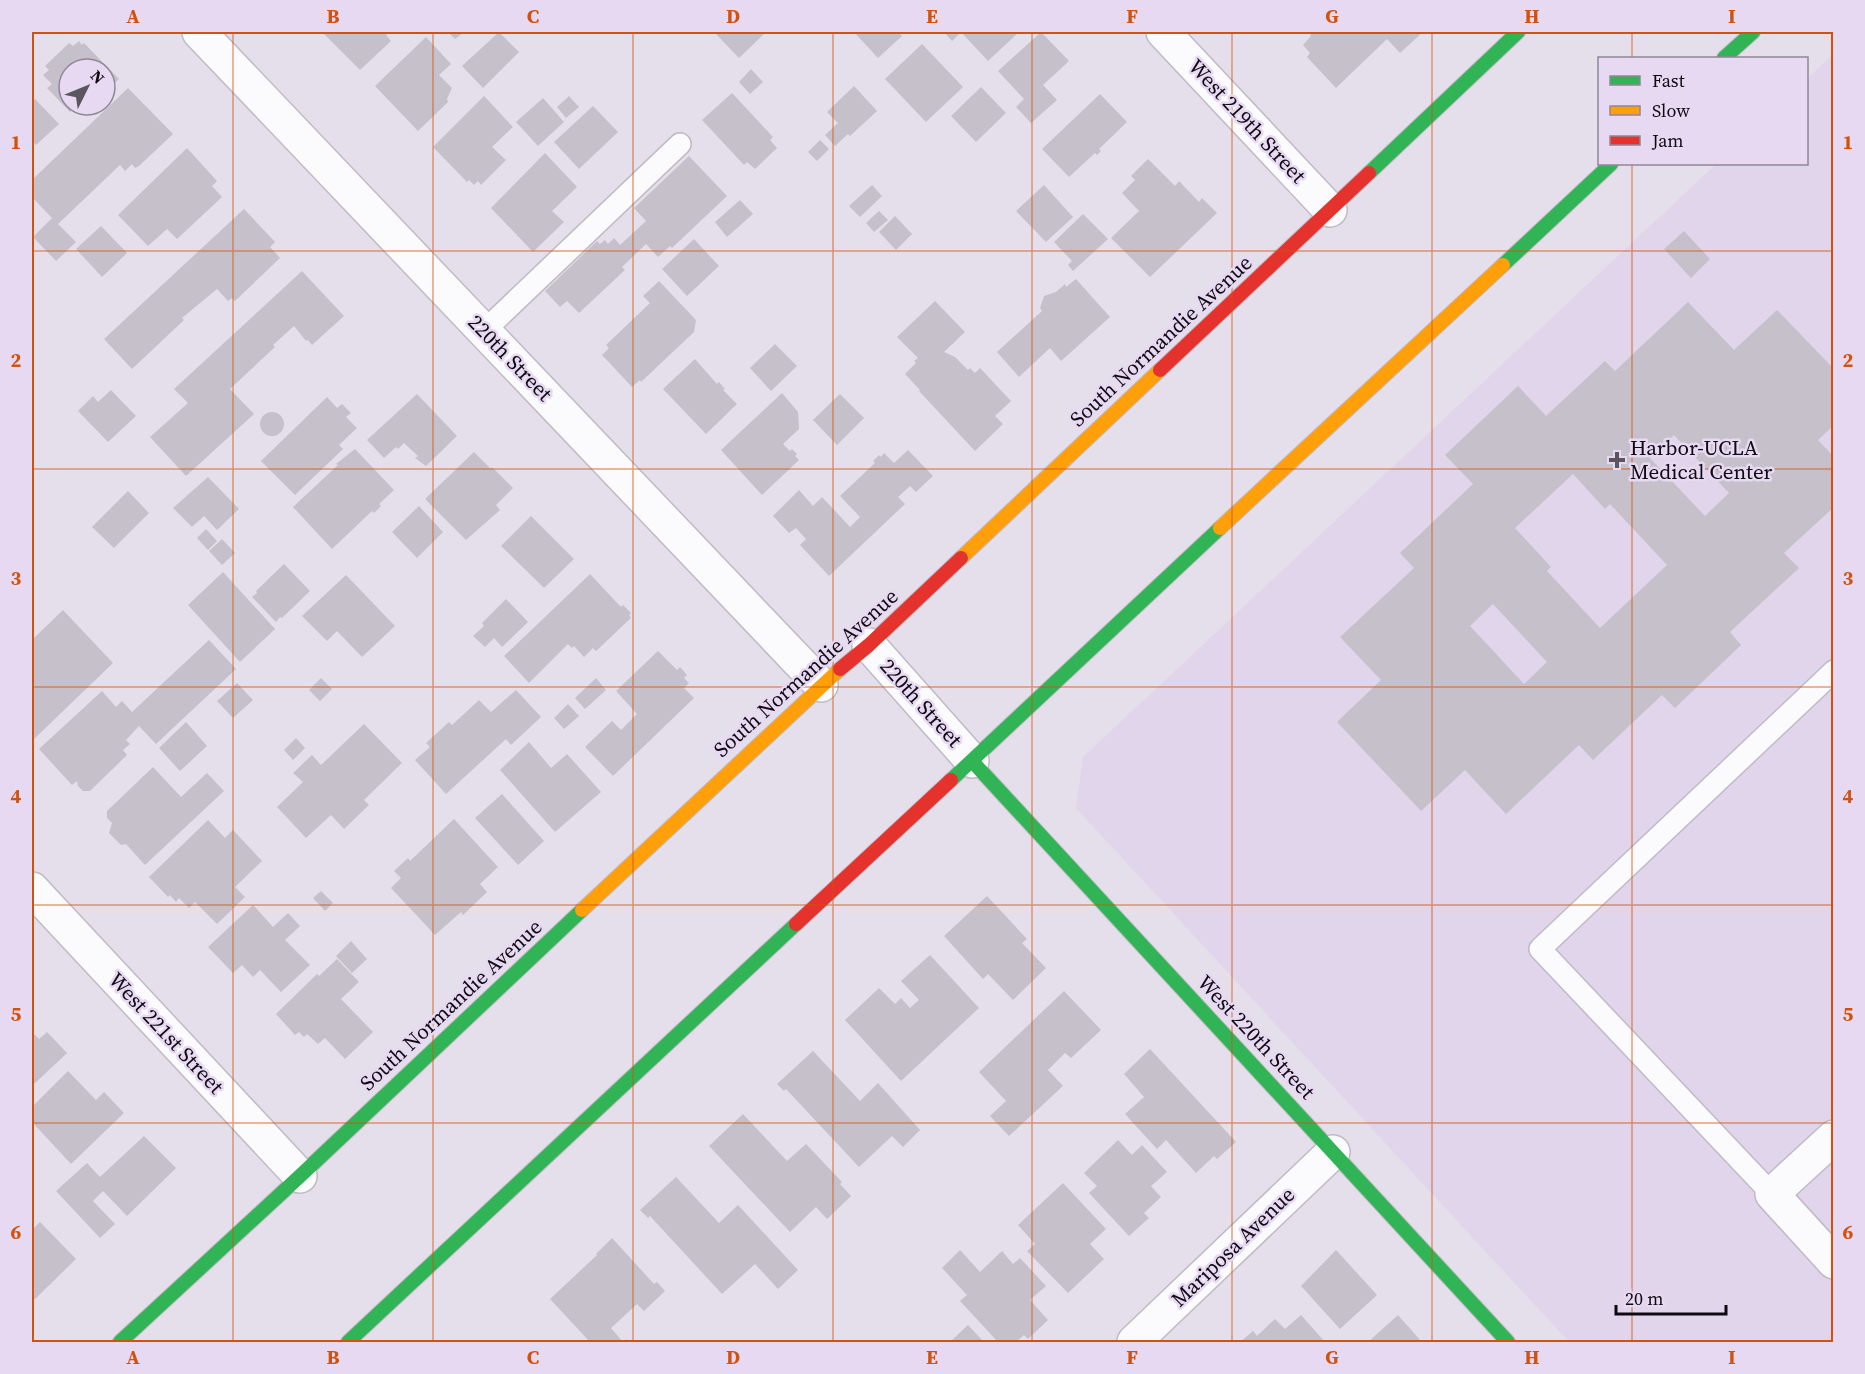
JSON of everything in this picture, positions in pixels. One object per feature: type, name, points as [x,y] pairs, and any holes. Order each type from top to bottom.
[{"type":"street","name":"220th Street","points":[[199,32],[821,685]]},
{"type":"street","name":"West 219th Street","points":[[1163,32],[1330,210]]},
{"type":"street","name":"South Normandie Avenue","points":[[120,1342],[300,1176],[821,685],[869,645],[1518,32]]},
{"type":"street","points":[[1725,57],[1753,32]]},
{"type":"street","points":[[348,1342],[972,761],[1262,487],[1610,165]]},
{"type":"street","name":"220th Street","points":[[869,645],[972,761]]},
{"type":"street","name":"West 220th Street","points":[[972,761],[1508,1342]]},
{"type":"street","name":"West 221st Street","points":[[32,889],[300,1176]]},
{"type":"street","points":[[1833,1137],[1772,1194],[1833,1262]]},
{"type":"street","name":"Mariposa Avenue","points":[[1134,1342],[1333,1152]]},
{"type":"lane","points":[[484,331],[680,144]]},
{"type":"lane","points":[[1772,1194],[1540,950],[1833,671]]},
{"type":"shaded area","name":"Harbor-UCLA Medical Center","points":[[1833,54],[1833,1342],[1569,1342],[1076,808],[1083,757],[1715,165],[1808,165],[1808,78]]},
{"type":"building","points":[[322,32],[390,32],[386,35],[391,41],[360,70]]},
{"type":"building","points":[[448,32],[464,32],[455,39]]},
{"type":"building","points":[[499,32],[519,52],[483,88],[462,66]]},
{"type":"building","points":[[714,32],[766,32],[739,58]]},
{"type":"building","points":[[854,32],[898,32],[902,36],[878,58]]},
{"type":"building","points":[[944,32],[961,32],[952,41]]},
{"type":"building","points":[[961,32],[1019,32],[988,61]]},
{"type":"building","points":[[1041,32],[1069,61],[1043,85],[1057,100],[1031,123],[1016,107],[1024,99],[998,71]]},
{"type":"building","points":[[1313,32],[1423,32],[1400,53],[1387,39],[1336,88],[1307,57],[1310,53],[1303,45]]},
{"type":"building","points":[[426,37],[451,64],[439,75],[452,88],[448,102],[418,131],[375,86]]},
{"type":"building","points":[[79,41],[82,45],[84,43],[98,57],[57,57],[57,98],[47,88],[52,84],[43,75],[49,70],[45,66],[69,43],[73,46]]},
{"type":"building","points":[[922,44],[963,87],[926,122],[885,79]]},
{"type":"building","points":[[751,69],[763,82],[750,94],[739,82]]},
{"type":"building","points":[[854,86],[877,111],[850,136],[848,134],[835,146],[825,135],[838,123],[827,112]]},
{"type":"building","points":[[981,87],[1006,113],[976,142],[951,116]]},
{"type":"building","points":[[128,88],[173,134],[139,166],[135,168],[132,164],[125,171],[120,165],[58,224],[76,242],[56,261],[33,237],[52,218],[32,197],[32,180],[98,117],[117,117],[117,99]]},
{"type":"building","points":[[732,93],[773,137],[770,140],[777,148],[755,169],[747,162],[744,165],[702,120]]},
{"type":"building","points":[[1100,94],[1127,122],[1099,149],[1101,151],[1097,155],[1095,153],[1069,177],[1042,149]]},
{"type":"building","points":[[484,96],[513,127],[492,147],[506,160],[481,185],[478,181],[474,185],[469,180],[467,182],[433,147]]},
{"type":"building","points":[[569,96],[579,107],[566,118],[557,107]]},
{"type":"building","points":[[543,98],[564,122],[538,146],[516,122]]},
{"type":"building","points":[[35,99],[59,124],[36,145],[32,141],[32,102]]},
{"type":"building","points":[[593,106],[618,132],[579,169],[554,142]]},
{"type":"building","points":[[820,140],[829,149],[817,161],[808,152]]},
{"type":"building","points":[[187,148],[217,181],[212,186],[222,197],[177,239],[167,229],[148,246],[118,215]]},
{"type":"building","points":[[545,153],[577,187],[552,211],[564,222],[533,252],[491,208]]},
{"type":"building","points":[[689,156],[727,196],[672,248],[670,246],[658,257],[646,244],[622,267],[625,270],[579,313],[567,301],[560,307],[545,291],[597,241],[600,244],[605,240],[608,244],[614,238],[620,245],[646,221],[634,208]]},
{"type":"building","points":[[1148,159],[1175,186],[1179,181],[1199,202],[1202,198],[1217,213],[1150,277],[1111,238],[1139,211],[1122,193],[1135,180],[1131,176]]},
{"type":"building","points":[[872,185],[882,196],[860,217],[849,206]]},
{"type":"building","points":[[1044,185],[1073,217],[1046,242],[1016,211]]},
{"type":"building","points":[[740,200],[753,214],[727,237],[715,222]]},
{"type":"building","points":[[244,209],[275,242],[270,247],[280,258],[235,301],[232,298],[228,301],[217,289],[182,318],[184,320],[132,369],[104,339]]},
{"type":"building","points":[[879,211],[888,220],[874,232],[866,223]]},
{"type":"building","points":[[1083,214],[1108,239],[1073,271],[1068,265],[1072,261],[1054,242]]},
{"type":"building","points":[[895,216],[912,234],[896,250],[879,232]]},
{"type":"building","points":[[101,226],[127,253],[102,277],[76,249]]},
{"type":"building","points":[[1684,231],[1710,259],[1691,278],[1664,249]]},
{"type":"building","points":[[694,239],[719,266],[687,296],[662,269]]},
{"type":"building","points":[[302,271],[344,316],[312,345],[294,326],[273,345],[275,347],[230,389],[254,414],[186,476],[150,437],[188,403],[174,389]]},
{"type":"building","points":[[1076,279],[1110,317],[1061,361],[1050,348],[1019,377],[997,352],[1042,311],[1040,308],[1044,296],[1056,292],[1065,284],[1066,287]]},
{"type":"building","points":[[659,281],[696,320],[694,332],[641,382],[640,380],[632,387],[602,355],[609,348],[606,345],[650,303],[643,296]]},
{"type":"building","points":[[935,301],[965,332],[944,352],[955,357],[968,370],[970,368],[975,373],[980,368],[1011,401],[995,416],[1003,424],[975,451],[905,374],[918,358],[897,337]]},
{"type":"building","points":[[1688,302],[1734,350],[1777,310],[1834,369],[1834,425],[1818,440],[1834,457],[1834,507],[1784,553],[1799,568],[1730,632],[1741,645],[1675,708],[1662,695],[1593,760],[1579,745],[1506,814],[1465,770],[1421,811],[1337,722],[1381,680],[1340,637],[1414,568],[1400,553],[1473,484],[1445,455],[1518,386],[1546,416],[1605,361],[1615,371]],"holes":[[[1674,435],[1729,493],[1705,516],[1650,458]],[[1573,474],[1605,509],[1610,504],[1667,565],[1600,628],[1547,571],[1551,567],[1515,528]],[[1493,604],[1547,662],[1524,684],[1470,626]]]},
{"type":"building","points":[[775,344],[797,366],[771,391],[750,368]]},
{"type":"building","points":[[695,359],[717,384],[719,382],[725,389],[723,390],[737,404],[706,434],[663,389]]},
{"type":"building","points":[[111,390],[136,416],[108,442],[78,411],[93,396],[98,402]]},
{"type":"building","points":[[782,393],[798,412],[799,429],[783,444],[797,454],[795,456],[799,460],[762,495],[721,450]]},
{"type":"building","points":[[417,394],[457,436],[426,466],[415,458],[418,456],[404,443],[384,458],[367,440]]},
{"type":"building","points":[[840,394],[864,418],[837,445],[813,420]]},
{"type":"building","points":[[327,397],[337,408],[342,404],[351,413],[346,417],[357,428],[339,445],[343,449],[295,495],[261,461]]},
{"type":"building","points":[[272,412],[280,416],[284,424],[280,432],[272,436],[264,432],[260,424],[264,416]]},
{"type":"building","points":[[355,449],[394,490],[379,504],[381,506],[374,513],[372,511],[332,549],[293,507],[338,465],[336,464]]},
{"type":"building","points":[[908,450],[933,476],[916,492],[910,486],[898,497],[905,504],[829,576],[800,545],[806,539],[796,528],[789,533],[773,516],[799,490],[813,506],[822,497],[850,527],[860,517],[840,496],[875,463],[873,461],[879,455],[881,457],[884,453],[894,463]]},
{"type":"building","points":[[474,452],[513,488],[496,505],[500,510],[466,540],[425,499]]},
{"type":"building","points":[[208,477],[239,509],[217,530],[204,516],[192,527],[173,508]]},
{"type":"building","points":[[128,491],[149,513],[114,548],[92,527]]},
{"type":"building","points":[[419,506],[443,532],[417,558],[392,532]]},
{"type":"building","points":[[531,516],[574,559],[544,588],[501,546]]},
{"type":"building","points":[[206,529],[217,541],[208,550],[197,538]]},
{"type":"building","points":[[222,539],[235,553],[222,565],[209,551]]},
{"type":"building","points":[[284,564],[310,591],[276,622],[252,597]]},
{"type":"building","points":[[223,572],[275,629],[240,662],[188,605]]},
{"type":"building","points":[[590,574],[621,607],[623,605],[631,613],[629,615],[631,618],[596,651],[593,648],[584,657],[574,646],[572,648],[568,644],[529,683],[504,656]]},
{"type":"building","points":[[346,575],[395,626],[362,657],[337,631],[327,641],[302,616]]},
{"type":"building","points":[[506,599],[528,622],[502,647],[494,638],[485,647],[473,636],[484,626],[482,623]]},
{"type":"building","points":[[63,610],[113,663],[32,741],[32,640]]},
{"type":"building","points":[[209,640],[236,669],[156,744],[139,726],[126,740],[130,744],[123,750],[127,755],[90,791],[83,791],[77,781],[72,785],[39,749],[102,691],[116,707],[122,701],[132,712]]},
{"type":"building","points":[[658,651],[677,670],[680,667],[687,675],[684,678],[689,683],[684,688],[694,698],[613,776],[585,747],[612,721],[621,730],[637,714],[616,691]]},
{"type":"building","points":[[321,678],[332,689],[320,701],[309,690]]},
{"type":"building","points":[[596,678],[606,690],[585,709],[575,698]]},
{"type":"building","points":[[237,683],[253,700],[233,718],[217,701]]},
{"type":"building","points":[[516,690],[541,717],[511,745],[506,739],[446,794],[415,760],[430,747],[426,743],[449,722],[452,725],[479,700],[491,712]]},
{"type":"building","points":[[568,704],[579,716],[564,729],[554,718]]},
{"type":"building","points":[[186,722],[207,746],[180,771],[159,748]]},
{"type":"building","points":[[364,724],[402,763],[364,800],[369,805],[344,829],[331,815],[306,838],[277,807],[303,782],[293,773],[312,755],[321,765]]},
{"type":"building","points":[[296,738],[305,748],[293,760],[284,750]]},
{"type":"building","points":[[529,742],[551,768],[567,754],[601,792],[555,832],[500,770]]},
{"type":"building","points":[[153,767],[181,797],[207,773],[224,791],[145,865],[126,844],[121,845],[109,833],[112,823],[107,818],[107,811]]},
{"type":"building","points":[[502,794],[544,841],[518,865],[475,818]]},
{"type":"building","points":[[454,819],[498,867],[480,884],[487,892],[463,915],[461,912],[435,935],[391,888],[401,878],[394,871],[408,858],[410,861]]},
{"type":"building","points":[[208,820],[225,838],[233,830],[262,861],[235,887],[245,897],[217,924],[195,902],[189,908],[179,898],[176,902],[170,895],[168,897],[149,877]]},
{"type":"building","points":[[321,891],[333,903],[325,911],[313,898]]},
{"type":"building","points":[[987,896],[1027,939],[1022,943],[1046,968],[1013,1000],[988,974],[983,979],[944,936]]},
{"type":"building","points":[[253,905],[273,927],[288,913],[300,926],[285,940],[310,965],[281,992],[260,970],[253,977],[242,965],[233,973],[208,947]]},
{"type":"building","points":[[351,941],[367,959],[352,973],[336,956]]},
{"type":"building","points":[[930,955],[979,1008],[901,1081],[845,1020],[879,988],[895,1004],[901,998],[910,1008],[919,1000],[901,981]]},
{"type":"building","points":[[337,959],[359,982],[341,999],[373,1032],[345,1059],[325,1038],[318,1044],[307,1034],[304,1037],[299,1032],[295,1035],[276,1014],[317,974],[319,976]]},
{"type":"building","points":[[1064,991],[1101,1030],[1071,1058],[1065,1053],[1048,1070],[1063,1086],[1009,1136],[990,1116],[1006,1101],[979,1072]]},
{"type":"building","points":[[32,1032],[39,1039],[47,1032],[67,1053],[32,1086]]},
{"type":"building","points":[[1150,1049],[1236,1142],[1217,1159],[1214,1156],[1196,1173],[1166,1140],[1157,1149],[1125,1114],[1144,1097],[1124,1074]]},
{"type":"building","points":[[813,1051],[860,1101],[878,1083],[920,1130],[903,1147],[892,1136],[859,1167],[786,1089],[784,1091],[777,1084]]},
{"type":"building","points":[[68,1071],[96,1100],[104,1092],[124,1113],[71,1164],[32,1122],[32,1107]]},
{"type":"building","points":[[743,1114],[787,1161],[806,1144],[842,1182],[840,1184],[851,1196],[827,1219],[816,1207],[790,1232],[709,1146]]},
{"type":"building","points":[[144,1136],[176,1168],[127,1216],[103,1191],[93,1201],[115,1224],[100,1238],[56,1191],[87,1163],[100,1177]]},
{"type":"building","points":[[1118,1140],[1132,1155],[1142,1145],[1167,1172],[1151,1186],[1161,1197],[1144,1213],[1149,1218],[1129,1236],[1089,1193],[1097,1186],[1084,1173]]},
{"type":"building","points":[[676,1177],[719,1223],[738,1205],[798,1270],[778,1289],[755,1264],[722,1294],[650,1216],[648,1218],[640,1210]]},
{"type":"building","points":[[1063,1183],[1106,1229],[1090,1244],[1104,1259],[1068,1293],[1027,1251],[1035,1244],[1018,1225]]},
{"type":"building","points":[[40,1222],[76,1259],[32,1302],[32,1230]]},
{"type":"building","points":[[612,1238],[654,1284],[657,1282],[665,1291],[644,1311],[637,1304],[611,1328],[623,1342],[590,1342],[550,1299]]},
{"type":"building","points":[[960,1250],[980,1272],[1002,1251],[1013,1264],[1020,1258],[1046,1286],[1030,1300],[1048,1320],[1028,1339],[1024,1335],[1016,1342],[998,1342],[960,1301],[967,1295],[942,1268]]},
{"type":"building","points":[[1336,1250],[1377,1295],[1340,1329],[1301,1286]]},
{"type":"building","points":[[1301,1315],[1325,1342],[1240,1342],[1253,1331],[1257,1336],[1275,1319],[1285,1329]]},
{"type":"building","points":[[1398,1315],[1420,1342],[1368,1342]]},
{"type":"building","points":[[968,1325],[984,1342],[950,1342]]},
{"type":"traffic: fast","points":[[1369,173],[1518,32]]},
{"type":"traffic: fast","points":[[1725,57],[1753,32]]},
{"type":"traffic: fast","points":[[1503,265],[1610,165]]},
{"type":"traffic: fast","points":[[951,780],[1220,528]]},
{"type":"traffic: fast","points":[[972,761],[1508,1342]]},
{"type":"traffic: fast","points":[[120,1342],[582,910]]},
{"type":"traffic: fast","points":[[348,1342],[796,924]]},
{"type":"traffic: slow","points":[[1220,528],[1503,265]]},
{"type":"traffic: slow","points":[[961,558],[1160,370]]},
{"type":"traffic: slow","points":[[582,910],[840,669]]},
{"type":"traffic: jam","points":[[1160,370],[1369,173]]},
{"type":"traffic: jam","points":[[840,669],[869,645],[961,558]]},
{"type":"traffic: jam","points":[[796,924],[951,780]]},
{"type":"place","name":"Harbor-UCLA Medical Center","points":[[1617,460]]}]
